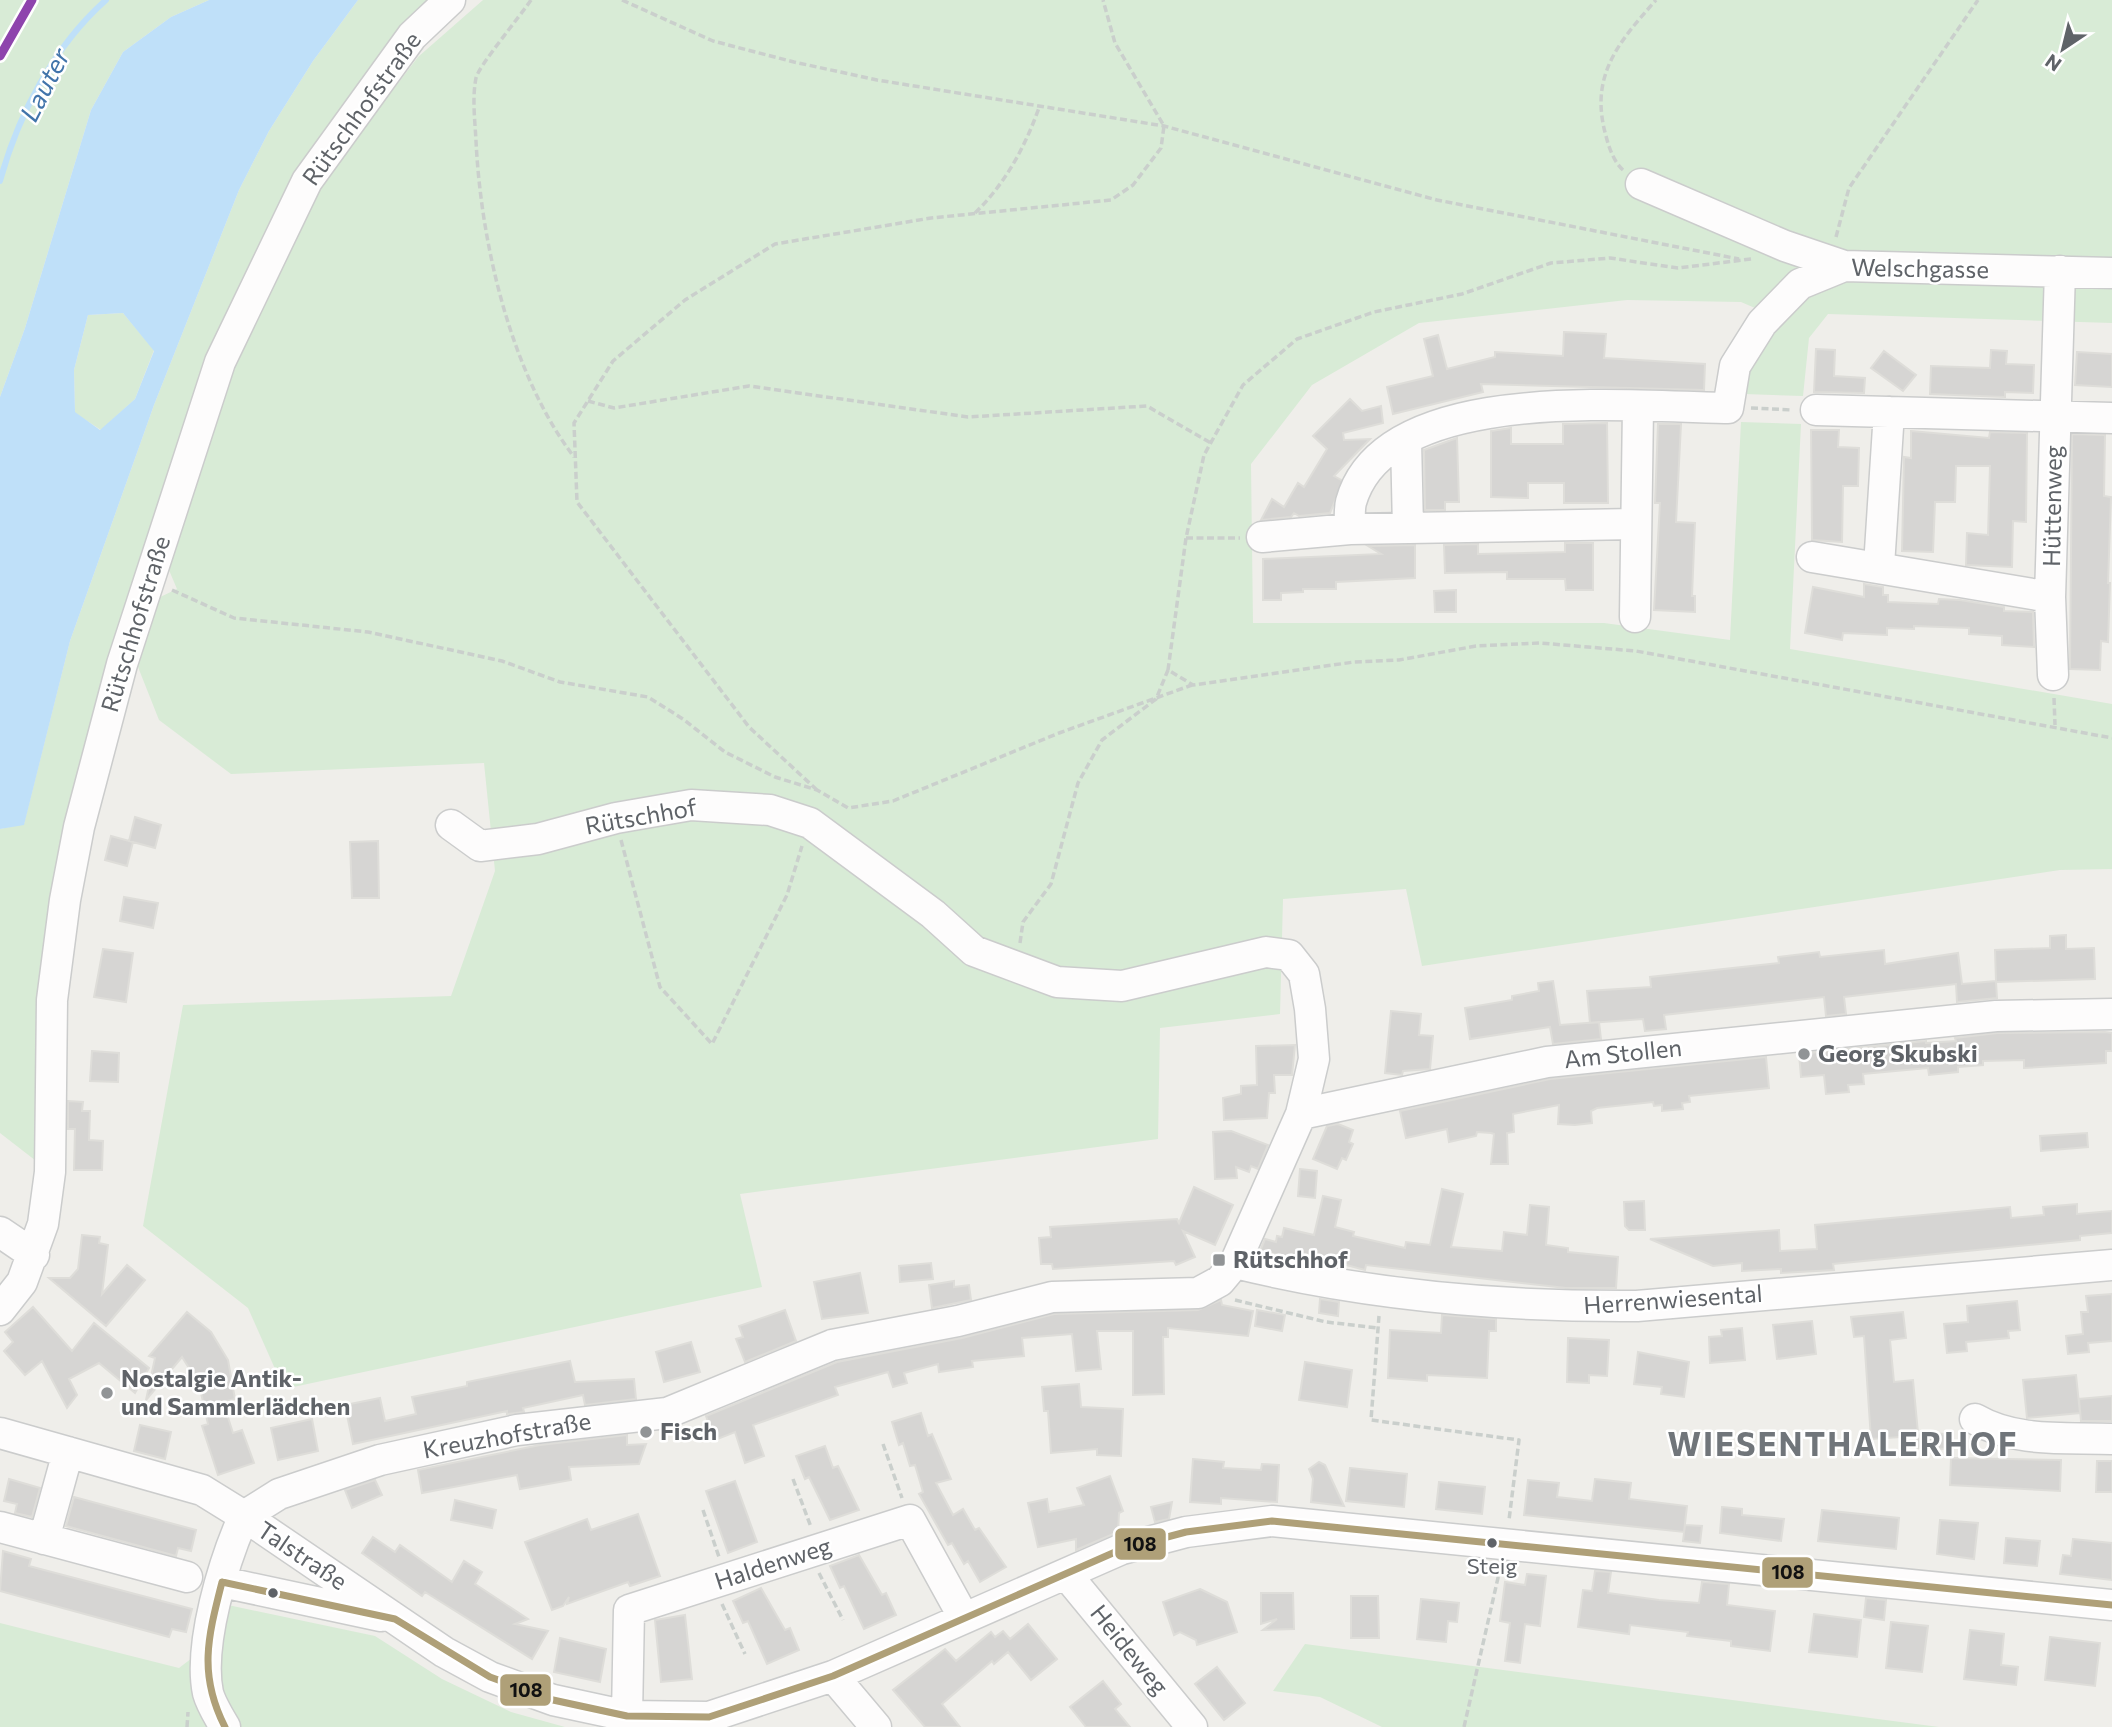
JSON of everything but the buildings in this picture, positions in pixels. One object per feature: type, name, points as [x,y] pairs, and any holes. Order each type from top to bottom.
[{"type":"street","name":"Rütschhofstraße","points":[[0,1310],[22,1282],[43,1224],[50,1172],[52,1000],[65,900],[79,827],[148,579],[220,362],[307,181],[412,36],[450,0]]},
{"type":"street","points":[[1641,184],[1785,246],[1844,266]]},
{"type":"street","name":"Welschgasse","points":[[1728,408],[1735,366],[1762,323],[1800,284],[1844,266],[2112,273]]},
{"type":"street","name":"Hüttenweg","points":[[2053,675],[2050,597],[2060,271]]},
{"type":"street","points":[[1350,529],[1351,503],[1368,470],[1384,453],[1437,426],[1480,413],[1538,406],[1728,408]]},
{"type":"street","points":[[1635,617],[1634,524],[1638,407]]},
{"type":"street","name":"Hüttenweg","points":[[1816,410],[2112,418]]},
{"type":"street","points":[[1879,566],[1889,412]]},
{"type":"street","points":[[1406,440],[1408,528]]},
{"type":"street","points":[[1262,537],[1350,529],[1634,524]]},
{"type":"street","name":"Hüttenweg","points":[[1812,557],[1879,566],[2050,597]]},
{"type":"street","name":"Rütschhof","points":[[451,825],[480,846],[538,839],[616,818],[691,805],[770,810],[810,823],[933,914],[974,951],[1057,982],[1122,986],[1266,952],[1289,955],[1304,974],[1314,1059],[1301,1114]]},
{"type":"street","name":"Am Stollen","points":[[1301,1114],[1547,1062],[1996,1016],[2112,1014]]},
{"type":"street","points":[[1198,1293],[1220,1281],[1235,1264],[1301,1114]]},
{"type":"street","points":[[0,1232],[34,1255]]},
{"type":"street","name":"Herrenwiesental","points":[[1235,1264],[1312,1282],[1571,1307],[1637,1306],[2112,1265]]},
{"type":"street","name":"Kreuzhofstraße","points":[[244,1516],[279,1494],[380,1460],[517,1430],[667,1413],[832,1345],[958,1321],[1052,1297],[1198,1293]]},
{"type":"street","points":[[1975,1419],[1994,1430],[2019,1436],[2112,1438]]},
{"type":"street","points":[[0,1433],[202,1490],[244,1516],[231,1545],[205,1663],[209,1696],[225,1727]]},
{"type":"street","points":[[44,1539],[68,1452]]},
{"type":"street","name":"Talstraße","points":[[244,1516],[395,1619],[490,1677],[553,1700],[627,1716],[709,1717],[833,1676],[1122,1549],[1186,1532],[1272,1521],[1504,1551],[2112,1605]]},
{"type":"street","points":[[910,1520],[964,1618]]},
{"type":"street","name":"Haldenweg","points":[[627,1716],[629,1610],[910,1520]]},
{"type":"street","points":[[0,1527],[187,1577]]},
{"type":"street","name":"Heideweg","points":[[1066,1574],[1192,1727]]},
{"type":"street","name":"Talstraße","points":[[222,1582],[395,1619]]},
{"type":"street","points":[[833,1676],[876,1727]]},
{"type":"path","points":[[531,0],[476,75],[477,153],[491,263],[511,330],[555,432],[575,458]]},
{"type":"path","points":[[622,0],[713,41],[794,62],[877,80],[1164,126],[1437,200],[1745,260]]},
{"type":"path","points":[[1103,0],[1115,43],[1164,126],[1161,148],[1132,186],[1111,200],[850,230],[775,244],[685,300],[613,361],[575,423],[577,502],[749,727],[817,790],[848,808],[893,801],[1059,733],[1193,685],[1354,662],[1399,660],[1476,646],[1540,643],[1636,652],[2112,738]]},
{"type":"path","points":[[1641,184],[1619,167],[1609,148],[1601,118],[1600,84],[1625,35],[1656,0]]},
{"type":"path","points":[[1844,266],[1835,234],[1849,188],[1978,0]]},
{"type":"path","points":[[975,214],[992,197],[1028,137],[1040,105]]},
{"type":"path","points":[[1017,969],[1023,922],[1051,884],[1078,783],[1102,740],[1156,699],[1168,670],[1186,538],[1204,455],[1243,385],[1297,339],[1374,312],[1462,294],[1551,263],[1610,258],[1678,268],[1745,260],[1768,255],[1785,246]]},
{"type":"path","points":[[588,401],[614,408],[749,386],[968,417],[1147,406],[1211,443]]},
{"type":"path","points":[[1728,408],[1816,410]]},
{"type":"path","points":[[1186,538],[1262,537]]},
{"type":"path","points":[[148,579],[234,618],[368,632],[502,661],[560,682],[648,696],[725,752],[775,777],[817,790]]},
{"type":"path","points":[[1168,670],[1193,685]]},
{"type":"path","points":[[616,818],[640,919],[660,987],[712,1044],[787,895],[810,823]]},
{"type":"path","points":[[1198,1293],[1287,1310],[1326,1322],[1378,1328]]},
{"type":"path","points":[[1378,1322],[1371,1420],[1519,1440],[1504,1551],[1464,1727]]},
{"type":"path","points":[[883,1444],[910,1520]]},
{"type":"path","points":[[793,1479],[814,1551],[843,1620]]},
{"type":"path","points":[[703,1510],[719,1581],[745,1654]]},
{"type":"green space","points":[[0,0],[209,0],[171,17],[123,52],[91,110],[25,328],[0,397]]},
{"type":"green space","points":[[358,0],[435,0],[299,174],[65,828],[42,952],[37,1040],[40,1164],[0,1133],[0,829],[24,824],[70,641],[154,405],[239,190],[269,131],[313,61]]},
{"type":"green space","points":[[483,0],[2112,0],[2112,323],[1828,314],[1809,338],[1803,396],[1744,394],[1746,374],[1783,320],[1741,302],[1627,300],[1419,323],[1312,385],[1251,464],[1253,623],[1604,623],[1730,640],[1741,422],[1801,424],[1790,649],[2112,704],[2112,869],[2060,870],[1422,966],[1406,889],[1283,899],[1280,1014],[1160,1028],[1158,1139],[740,1194],[762,1287],[284,1389],[248,1308],[143,1226],[183,1005],[451,996],[495,871],[484,763],[231,774],[159,720],[138,667],[154,600],[177,589],[166,563],[230,369],[323,182],[418,57]]},
{"type":"green space","points":[[123,313],[154,350],[135,399],[101,430],[75,413],[74,370],[88,315]]},
{"type":"green space","points":[[228,1605],[375,1636],[442,1679],[511,1712],[565,1727],[0,1727],[0,1623],[179,1668],[222,1635]]},
{"type":"green space","points":[[1305,1644],[1939,1727],[1382,1727],[1320,1697],[1273,1691]]},
{"type":"water","points":[[209,0],[358,0],[313,61],[269,131],[239,190],[154,405],[70,641],[24,825],[0,829],[0,397],[25,328],[91,110],[123,52],[171,17]],"holes":[[[123,313],[154,351],[135,399],[100,430],[75,412],[74,370],[88,315]]]},
{"type":"waterway","name":"Lauter","points":[[0,181],[17,131],[40,83],[70,38],[106,0]]},
{"type":"transit line","points":[[0,56],[32,0]]},
{"type":"transit line","name":"108","points":[[222,1582],[395,1619],[490,1677],[553,1700],[627,1716],[709,1717],[833,1676],[1122,1549],[1186,1532],[1272,1521],[2112,1605]]},
{"type":"transit line","name":"108","points":[[222,1582],[210,1638],[208,1672],[211,1690],[225,1727]]},
{"type":"place","name":"Georg Skubski","points":[[1804,1054]]},
{"type":"place","name":"Rütschhof","points":[[1219,1260]]},
{"type":"place","name":"Nostalgie Antik- und Sammlerlädchen","points":[[107,1393]]},
{"type":"place","name":"Fisch","points":[[646,1432]]},
{"type":"place","name":"Steig","points":[[1492,1543]]},
{"type":"district","name":"WIESENTHALERHOF","points":[[1843,1445]]}]
